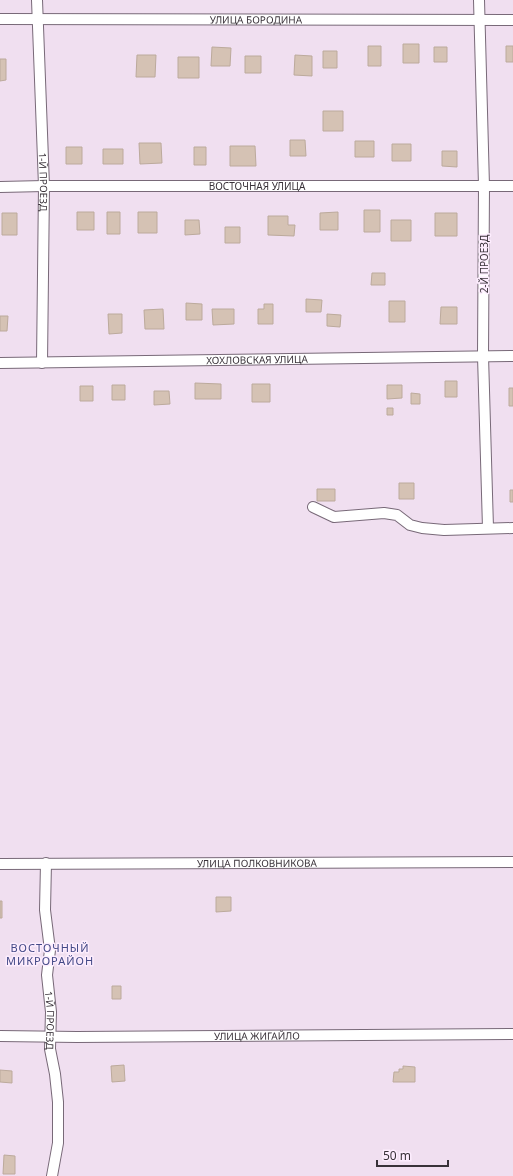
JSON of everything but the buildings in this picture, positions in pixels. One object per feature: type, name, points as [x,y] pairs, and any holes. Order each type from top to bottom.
[{"type":"street","name":"1-Й ПРОЕЗД","points":[[37,0],[44,186],[42,363]]},
{"type":"street","name":"2-Й ПРОЕЗД","points":[[479,0],[484,186],[483,356],[488,528]]},
{"type":"street","name":"УЛИЦА БОРОДИНА","points":[[0,18],[513,20]]},
{"type":"street","name":"ВОСТОЧНАЯ УЛИЦА","points":[[0,187],[513,186]]},
{"type":"street","name":"ХОХЛОВСКАЯ УЛИЦА","points":[[0,363],[513,356]]},
{"type":"street","points":[[313,507],[334,517],[384,513],[397,515],[410,525],[422,528],[444,530],[513,528]]},
{"type":"street","name":"УЛИЦА ПОЛКОВНИКОВА","points":[[0,864],[513,862]]},
{"type":"street","name":"1-Й ПРОЕЗД","points":[[46,863],[45,910],[50,950],[47,976],[51,1012],[50,1049],[55,1074],[58,1102],[58,1143],[52,1176]]},
{"type":"street","name":"УЛИЦА ЖИГАЙЛО","points":[[0,1036],[513,1034]]},
{"type":"district","name":"ВОСТОЧНЫЙ МИКРОРАЙОН","points":[[50,954]]}]
